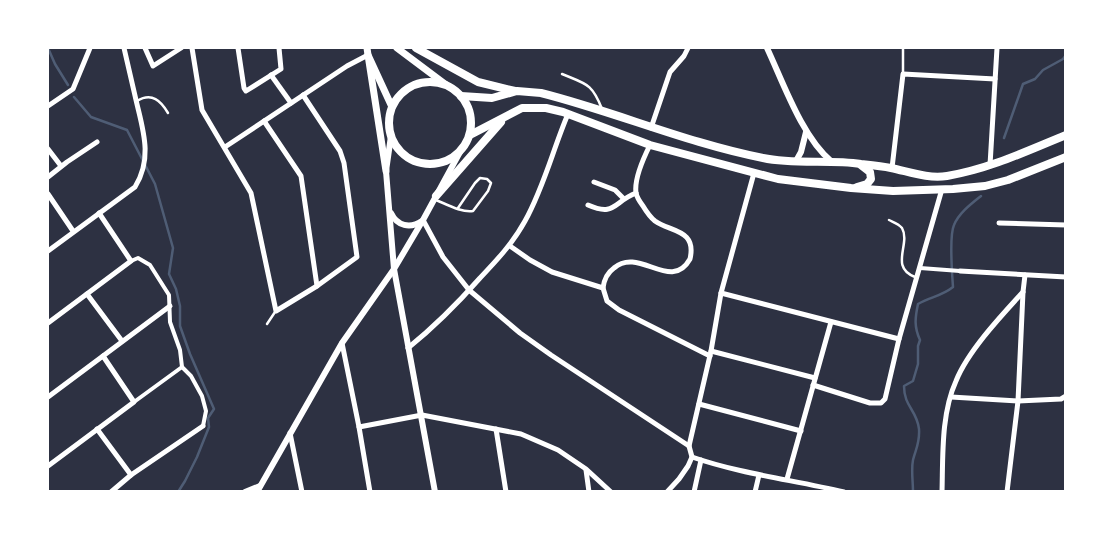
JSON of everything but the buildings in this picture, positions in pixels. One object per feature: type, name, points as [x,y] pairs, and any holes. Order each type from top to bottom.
[{"type":"main road","points":[[397,48],[461,96],[470,114],[470,135],[460,152],[446,161],[430,164],[421,163],[406,156],[400,150],[391,136],[389,116],[400,94],[414,85],[429,81],[444,84]]},
{"type":"main road","points":[[416,48],[478,82],[517,92],[541,93],[651,128],[724,149],[773,160],[859,163],[936,177],[966,172],[990,165],[1066,135]]},
{"type":"main road","points":[[368,51],[392,107]]},
{"type":"main road","points":[[368,51],[386,171]]},
{"type":"main road","points":[[461,96],[492,98],[517,92]]},
{"type":"main road","points":[[470,135],[522,108],[546,108],[568,114],[650,145],[778,179],[851,188],[893,190],[942,189],[998,184],[1066,157]]},
{"type":"main road","points":[[435,198],[506,117]]},
{"type":"main road","points":[[851,188],[867,184],[871,179],[870,172],[859,163]]},
{"type":"street","points":[[48,106],[73,89],[90,48]]},
{"type":"street","points":[[48,251],[135,186],[139,180],[143,167],[145,138],[124,48]]},
{"type":"street","points":[[145,48],[153,66],[181,48]]},
{"type":"street","points":[[192,48],[202,110],[251,193],[276,310],[317,286],[357,257],[346,178],[340,151],[303,95]]},
{"type":"street","points":[[238,48],[246,91],[281,69],[279,48]]},
{"type":"street","points":[[651,128],[670,72],[684,56],[688,48]]},
{"type":"street","points":[[768,48],[806,132],[815,145],[831,161]]},
{"type":"street","points":[[990,165],[997,48]]},
{"type":"street","points":[[225,147],[368,51]]},
{"type":"street","points":[[892,168],[902,74],[995,79]]},
{"type":"street","points":[[271,75],[290,103]]},
{"type":"street","points":[[408,348],[423,336],[469,290],[510,246],[525,221],[542,184],[568,114]]},
{"type":"street","points":[[264,121],[301,176],[317,286]]},
{"type":"street","points":[[796,161],[801,152],[806,132]]},
{"type":"street","points":[[391,136],[386,171],[394,268],[435,492]]},
{"type":"street","points":[[48,177],[97,142]]},
{"type":"street","points":[[650,145],[640,170],[636,193],[640,202],[654,220],[677,230],[686,237],[690,256],[688,263],[678,270],[668,272],[637,262],[623,262],[609,272],[603,288],[607,301],[619,310],[710,354],[815,378]]},
{"type":"street","points":[[48,149],[61,166]]},
{"type":"street","points":[[245,492],[258,488],[342,343],[394,268],[423,220],[460,152]]},
{"type":"street","points":[[667,492],[684,473],[692,457],[689,446],[710,354],[721,293],[754,173]]},
{"type":"street","points":[[594,182],[615,190],[623,198]]},
{"type":"street","points":[[813,385],[870,404],[881,403],[886,396],[899,339],[942,189]]},
{"type":"street","points":[[588,205],[600,211],[609,210],[618,205],[623,198],[636,193]]},
{"type":"street","points":[[48,194],[73,231]]},
{"type":"street","points":[[389,208],[392,216],[401,224],[412,225],[423,220]]},
{"type":"street","points":[[99,213],[131,261]]},
{"type":"street","points":[[423,220],[443,257],[469,290],[520,333],[551,355],[689,446]]},
{"type":"street","points":[[999,223],[1066,225]]},
{"type":"street","points":[[510,246],[552,272],[603,288]]},
{"type":"street","points":[[48,323],[131,261],[138,258],[150,264],[169,295],[170,322],[180,350],[182,367],[191,376],[202,396],[206,411],[203,426],[132,475],[111,492]]},
{"type":"street","points":[[920,268],[1066,277]]},
{"type":"street","points":[[1007,492],[1018,401],[1025,275]]},
{"type":"street","points":[[942,492],[945,432],[955,382],[965,364],[995,322],[1023,292]]},
{"type":"street","points":[[721,293],[899,339]]},
{"type":"street","points":[[87,294],[122,341]]},
{"type":"street","points":[[48,397],[170,306]]},
{"type":"street","points":[[787,479],[831,322]]},
{"type":"street","points":[[342,343],[370,492]]},
{"type":"street","points":[[103,356],[134,402]]},
{"type":"street","points":[[48,466],[182,367]]},
{"type":"street","points":[[951,397],[1018,401],[1061,400],[1066,396]]},
{"type":"street","points":[[699,404],[801,431]]},
{"type":"street","points":[[359,427],[422,416],[521,434],[558,450],[586,470],[611,492]]},
{"type":"street","points":[[97,429],[132,475]]},
{"type":"street","points":[[496,430],[506,492]]},
{"type":"street","points":[[290,432],[302,492]]},
{"type":"street","points":[[692,457],[758,475],[787,479],[823,489],[844,492]]},
{"type":"street","points":[[694,492],[701,460]]},
{"type":"street","points":[[586,470],[589,492]]},
{"type":"street","points":[[755,492],[758,475]]},
{"type":"street","points":[[118,486],[122,492]]},
{"type":"lane","points":[[902,48],[902,74]]},
{"type":"lane","points":[[562,74],[587,84],[597,96],[603,112]]},
{"type":"lane","points":[[136,102],[148,98],[156,98],[163,104],[168,114]]},
{"type":"lane","points":[[435,198],[458,208],[470,212],[473,211],[488,191],[491,183],[487,179],[480,178],[458,208]]},
{"type":"lane","points":[[889,220],[899,225],[904,234],[902,259],[904,269],[917,277]]},
{"type":"lane","points":[[267,324],[276,310]]},
{"type":"waterway","points":[[48,48],[68,85]]},
{"type":"waterway","points":[[1004,138],[1023,84],[1035,79],[1043,70],[1063,59],[1066,55]]},
{"type":"waterway","points":[[74,97],[91,117],[127,130],[155,184],[173,248],[169,274],[176,289],[180,306],[180,326],[214,409],[208,418],[209,427],[197,457],[178,492]]},
{"type":"waterway","points":[[913,492],[912,464],[918,442],[919,429],[916,417],[906,399],[904,386],[913,381],[918,364],[920,340],[916,322],[918,304],[953,287],[952,230],[962,213],[981,196]]}]
